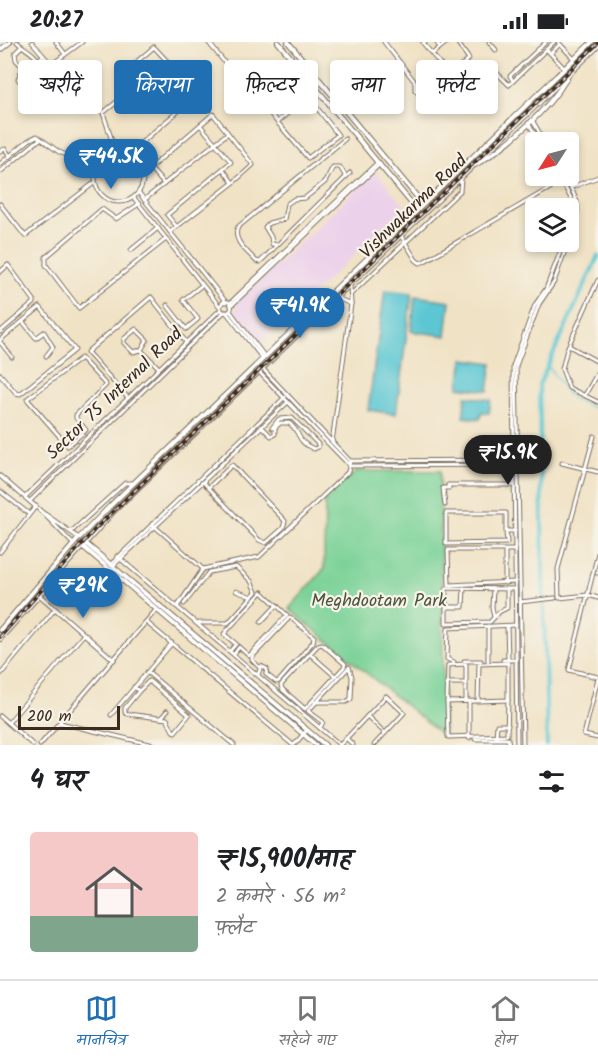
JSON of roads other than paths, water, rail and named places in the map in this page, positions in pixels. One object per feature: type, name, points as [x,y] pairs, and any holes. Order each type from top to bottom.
[{"type":"main road","points":[[0,50],[9,42]]},
{"type":"main road","points":[[278,42],[293,60]]},
{"type":"main road","points":[[288,42],[423,204]]},
{"type":"main road","name":"Vishwakarma Road","points":[[0,630],[73,544],[134,483],[592,42]]},
{"type":"main road","name":"Vishwakarma Road","points":[[0,639],[114,511],[598,46]]},
{"type":"main road","points":[[469,169],[530,122],[559,92],[570,72]]},
{"type":"main road","points":[[318,90],[417,210]]},
{"type":"main road","points":[[530,102],[534,107]]},
{"type":"main road","points":[[525,106],[529,111]]},
{"type":"main road","points":[[408,199],[414,194]]},
{"type":"main road","points":[[189,430],[194,434]]},
{"type":"main road","points":[[180,439],[185,443]]},
{"type":"main road","points":[[83,544],[112,565],[296,721],[316,745]]},
{"type":"main road","points":[[83,544],[305,732],[325,745]]},
{"type":"street","points":[[17,42],[21,47],[32,51],[38,60],[44,56]]},
{"type":"street","points":[[33,42],[48,60]]},
{"type":"street","points":[[56,42],[64,54]]},
{"type":"street","points":[[56,60],[64,54],[68,54],[82,42]]},
{"type":"street","points":[[208,42],[224,62]]},
{"type":"street","points":[[384,42],[416,82]]},
{"type":"street","points":[[424,42],[437,60]]},
{"type":"street","points":[[436,42],[440,47]]},
{"type":"street","points":[[432,54],[447,42]]},
{"type":"street","points":[[457,42],[469,58],[467,60]]},
{"type":"street","points":[[489,42],[496,50]]},
{"type":"street","points":[[513,81],[510,76],[544,43],[564,68]]},
{"type":"street","points":[[558,43],[574,59]]},
{"type":"street","points":[[498,74],[508,85],[547,49],[558,43]]},
{"type":"street","points":[[551,53],[558,43]]},
{"type":"street","points":[[18,62],[15,53],[21,47]]},
{"type":"street","points":[[139,60],[154,47],[165,60]]},
{"type":"street","points":[[114,104],[102,113],[116,153]]},
{"type":"street","points":[[271,114],[308,158],[338,135],[318,109]]},
{"type":"street","points":[[127,155],[175,114]]},
{"type":"street","points":[[143,174],[213,114],[253,165],[170,232]]},
{"type":"street","points":[[277,122],[287,114]]},
{"type":"street","points":[[530,122],[535,132]]},
{"type":"street","points":[[530,122],[538,132]]},
{"type":"street","points":[[177,227],[167,215],[231,162],[200,125]]},
{"type":"street","points":[[144,200],[228,133]]},
{"type":"street","points":[[0,164],[37,136],[59,152],[98,167]]},
{"type":"street","points":[[0,172],[41,139]]},
{"type":"street","points":[[345,140],[236,230],[236,239],[256,261],[260,262],[350,173]]},
{"type":"street","points":[[0,151],[5,149],[10,156]]},
{"type":"street","points":[[0,204],[25,236],[94,183],[98,167],[109,156],[116,153],[127,155],[136,160],[143,174],[143,185],[138,193],[134,198],[123,203],[109,201],[100,194],[94,183]]},
{"type":"street","points":[[224,310],[313,222],[379,163]]},
{"type":"street","points":[[229,304],[379,163]]},
{"type":"street","points":[[277,245],[272,244],[265,227],[269,223],[284,219],[287,204],[294,199],[305,198],[325,182],[333,167],[340,167],[346,177]]},
{"type":"street","points":[[150,168],[164,184]]},
{"type":"street","points":[[223,169],[233,183]]},
{"type":"street","points":[[351,294],[460,191],[461,177]]},
{"type":"street","points":[[569,188],[598,177]]},
{"type":"street","points":[[401,236],[420,263],[553,186]]},
{"type":"street","points":[[569,188],[572,198]]},
{"type":"street","points":[[569,188],[578,198]]},
{"type":"street","points":[[138,193],[229,304]]},
{"type":"street","points":[[134,198],[202,285],[264,358]]},
{"type":"street","points":[[139,204],[116,219],[102,209],[46,257],[46,265],[79,308],[166,239]]},
{"type":"street","points":[[306,215],[313,222]]},
{"type":"street","points":[[131,250],[158,228]]},
{"type":"street","points":[[180,256],[185,252]]},
{"type":"street","points":[[522,745],[516,366],[540,304],[554,282],[564,252]]},
{"type":"street","points":[[0,272],[9,265],[34,303],[0,332]]},
{"type":"street","points":[[363,273],[368,278]]},
{"type":"street","points":[[598,280],[568,346],[562,369],[569,388],[598,402]]},
{"type":"street","points":[[202,285],[183,300],[204,325]]},
{"type":"street","points":[[332,442],[351,304],[350,286]]},
{"type":"street","points":[[128,398],[87,352],[151,297],[187,342]]},
{"type":"street","points":[[337,298],[351,304]]},
{"type":"street","points":[[224,310],[222,303],[229,304]]},
{"type":"street","points":[[167,305],[186,329],[198,319]]},
{"type":"street","points":[[0,374],[16,393],[20,394],[74,352],[75,348],[40,307],[0,341],[12,357]]},
{"type":"street","name":"Sector 75 Internal Road","points":[[25,497],[204,325],[224,310]]},
{"type":"street","name":"Sector 75 Internal Road","points":[[30,501],[224,310]]},
{"type":"street","points":[[23,321],[36,338],[44,333],[53,347],[46,357]]},
{"type":"street","points":[[136,329],[147,340],[141,350],[133,352],[124,343],[124,339],[136,329]]},
{"type":"street","points":[[568,346],[598,362]]},
{"type":"street","points":[[141,350],[159,368]]},
{"type":"street","points":[[86,430],[68,446],[27,399],[80,358],[85,360],[106,385],[76,415],[90,435]]},
{"type":"street","points":[[261,371],[350,466],[516,465]]},
{"type":"street","points":[[585,395],[598,372]]},
{"type":"street","points":[[112,565],[121,560],[286,396]]},
{"type":"street","points":[[177,607],[203,569],[259,557],[348,471],[350,461],[290,401]]},
{"type":"street","points":[[112,565],[117,556],[203,482],[290,401]]},
{"type":"street","points":[[267,433],[277,421],[287,418],[295,420],[318,444],[317,449],[304,444],[293,425],[286,422],[272,428]]},
{"type":"street","points":[[262,427],[267,433],[273,435],[272,428],[266,423]]},
{"type":"street","points":[[298,433],[304,429]]},
{"type":"street","points":[[594,436],[558,569],[559,598],[588,596],[598,598]]},
{"type":"street","points":[[228,452],[232,455]]},
{"type":"street","points":[[350,461],[516,459]]},
{"type":"street","points":[[562,463],[598,472]]},
{"type":"street","points":[[203,482],[208,488],[259,540],[266,543],[283,528],[285,520],[232,465],[208,488]]},
{"type":"street","points":[[516,465],[514,531],[517,745]]},
{"type":"street","points":[[0,476],[36,506],[73,544]]},
{"type":"street","points":[[71,532],[125,483],[134,483]]},
{"type":"street","points":[[445,505],[443,488],[449,488],[448,485],[514,485]]},
{"type":"street","points":[[0,491],[29,514]]},
{"type":"street","points":[[0,501],[5,495]]},
{"type":"street","points":[[0,552],[36,506]]},
{"type":"street","points":[[43,513],[79,538]]},
{"type":"street","points":[[446,513],[506,513],[506,531],[507,543],[446,544],[446,513]]},
{"type":"street","points":[[506,524],[514,524]]},
{"type":"street","points":[[154,525],[203,569]]},
{"type":"street","points":[[506,531],[514,531]]},
{"type":"street","points":[[515,550],[448,550],[449,585],[515,582]]},
{"type":"street","points":[[505,551],[505,583]]},
{"type":"street","points":[[598,553],[569,670],[598,678],[584,735],[598,738]]},
{"type":"street","points":[[117,556],[340,745],[386,696],[404,713],[374,745]]},
{"type":"street","points":[[184,604],[209,572],[236,567],[251,581],[256,592],[228,623],[197,623]]},
{"type":"street","points":[[507,589],[507,608],[490,622],[446,623],[446,588],[515,589]]},
{"type":"street","points":[[446,607],[463,607],[464,588]]},
{"type":"street","points":[[493,589],[494,617]]},
{"type":"street","points":[[236,591],[252,597]]},
{"type":"street","points":[[262,592],[287,615],[249,656],[237,646],[224,634],[262,592]]},
{"type":"street","points":[[38,594],[114,660]]},
{"type":"street","points":[[516,602],[555,598]]},
{"type":"street","points":[[261,622],[277,605]]},
{"type":"street","points":[[0,675],[56,609]]},
{"type":"street","points":[[40,745],[157,609]]},
{"type":"street","points":[[259,675],[266,674],[276,682],[279,681],[315,639],[290,617],[252,657],[260,668]]},
{"type":"street","points":[[146,622],[293,745],[305,732]]},
{"type":"street","points":[[507,625],[508,660]]},
{"type":"street","points":[[516,660],[451,662],[447,659],[448,628],[521,625]]},
{"type":"street","points":[[488,626],[488,661]]},
{"type":"street","points":[[8,723],[84,634]]},
{"type":"street","points":[[111,715],[172,643]]},
{"type":"street","points":[[322,644],[345,664],[335,676],[305,709],[282,689],[281,685],[318,645],[322,644]]},
{"type":"street","points":[[232,652],[237,646]]},
{"type":"street","points":[[310,654],[335,676]]},
{"type":"street","points":[[469,738],[466,665],[464,663],[447,665],[448,737],[469,738],[507,735],[508,663],[480,663],[478,665],[478,701]]},
{"type":"street","points":[[260,668],[266,667],[268,672],[266,674]]},
{"type":"street","points":[[315,702],[346,702],[351,699],[352,676],[349,667],[315,702],[308,711],[323,722],[320,729]]},
{"type":"street","points":[[259,675],[260,668]]},
{"type":"street","points":[[147,672],[234,745]]},
{"type":"street","points":[[189,715],[149,681],[124,712],[167,719],[175,732],[193,711]]},
{"type":"street","points":[[447,683],[466,683]]},
{"type":"street","points":[[134,687],[139,691]]},
{"type":"street","points":[[131,691],[136,695]]},
{"type":"street","points":[[286,699],[290,695]]},
{"type":"street","points":[[447,702],[517,698]]},
{"type":"street","points":[[292,704],[296,700]]},
{"type":"street","points":[[508,700],[517,703]]},
{"type":"street","points":[[161,718],[167,711]]},
{"type":"street","points":[[296,721],[303,714]]},
{"type":"street","points":[[0,716],[33,745]]},
{"type":"street","points":[[367,716],[385,733]]},
{"type":"street","points":[[60,723],[154,745]]},
{"type":"street","points":[[496,736],[497,725],[508,725]]},
{"type":"street","points":[[346,738],[353,745]]},
{"type":"street","points":[[508,739],[509,745]]},
{"type":"street","points":[[448,740],[517,739]]},
{"type":"street","points":[[223,745],[227,740]]},
{"type":"water","points":[[385,290],[412,293],[396,414],[368,410]]},
{"type":"water","points":[[415,296],[450,301],[446,336],[411,331]]},
{"type":"water","points":[[463,359],[492,363],[488,391],[459,387]]},
{"type":"water","points":[[466,396],[491,400],[489,413],[481,412],[480,419],[463,417]]},
{"type":"waterway","points":[[547,745],[539,385],[598,256]]},
{"type":"waterway","points":[[548,366],[570,397],[598,410]]},
{"type":"railway","points":[[0,637],[96,528],[598,43]]},
{"type":"park label","name":"Meghdootam Park","points":[[379,600]]}]
